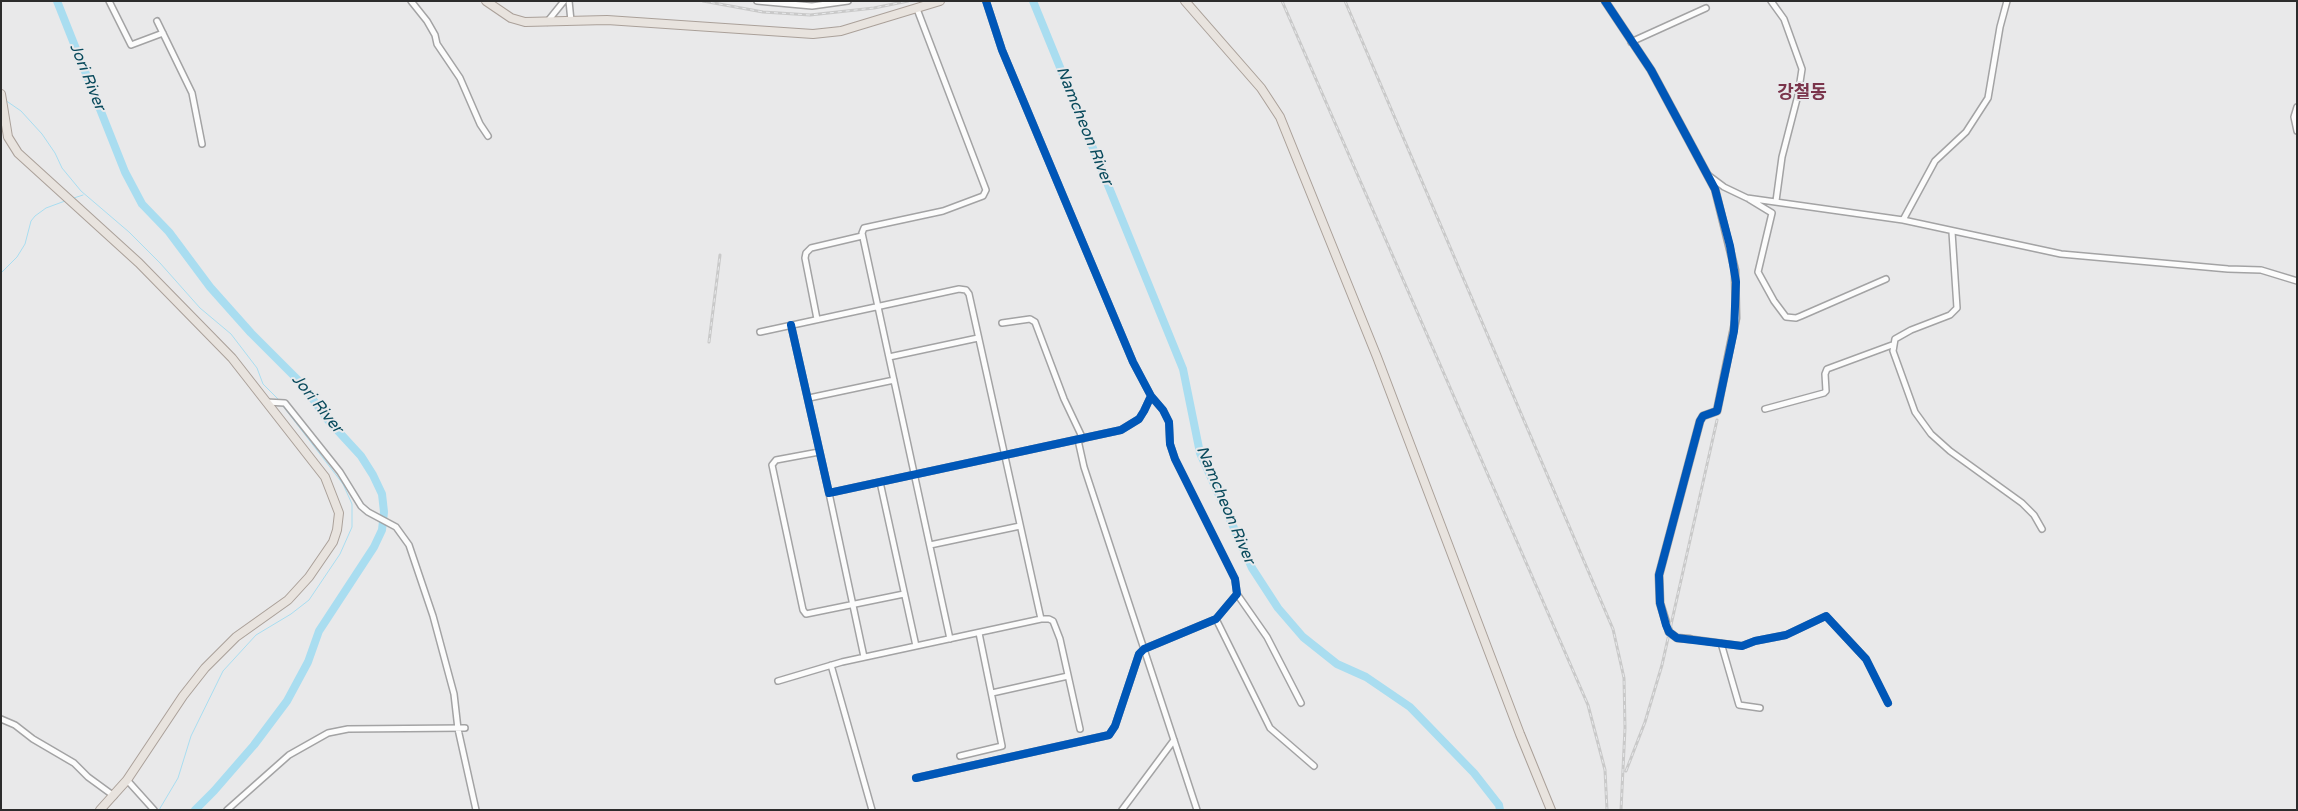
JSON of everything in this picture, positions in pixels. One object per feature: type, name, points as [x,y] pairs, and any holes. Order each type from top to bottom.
[{"type":"main road","points":[[490,3],[519,21],[607,20],[820,34],[842,31],[940,1]]},
{"type":"main road","points":[[1185,1],[1261,88],[1280,117],[1377,357],[1520,734],[1551,810]]},
{"type":"main road","points":[[2,98],[8,137],[18,153],[139,263],[232,358],[328,482],[339,512],[336,536],[330,549],[294,595],[276,610],[252,624],[236,637],[197,677],[127,780],[100,810]]},
{"type":"street","points":[[109,1],[131,45],[163,33]]},
{"type":"street","points":[[411,1],[427,21],[435,35],[437,44],[460,78],[480,124],[488,136]]},
{"type":"street","points":[[547,22],[564,1]]},
{"type":"street","points":[[569,1],[571,21]]},
{"type":"street","points":[[757,1],[812,6],[848,1]]},
{"type":"street","points":[[986,1],[1002,50],[1133,362],[1151,396],[1163,410],[1169,422],[1170,444],[1175,459],[1235,579],[1237,594],[1267,637],[1301,703]]},
{"type":"street","points":[[1605,1],[1651,70],[1715,189],[1730,246],[1736,282],[1737,306],[1732,346],[1717,411],[1703,416],[1700,421],[1659,575],[1660,603],[1669,632],[1677,638],[1742,646],[1794,632],[1826,616],[1866,658],[1888,703]]},
{"type":"street","points":[[1771,1],[1784,19],[1802,69],[1798,94],[1782,156],[1776,201]]},
{"type":"street","points":[[1903,220],[1935,161],[1966,132],[1988,98],[2000,27],[2007,1]]},
{"type":"street","points":[[1631,42],[1706,8]]},
{"type":"street","points":[[916,9],[986,190],[983,196],[942,211],[864,228],[862,236],[950,639]]},
{"type":"street","points":[[157,20],[192,93],[202,144]]},
{"type":"street","points":[[2297,107],[2294,117],[2297,131]]},
{"type":"street","points":[[1707,175],[1724,187],[1772,213],[1758,272],[1774,301],[1786,317],[1796,318],[1886,279]]},
{"type":"street","points":[[1746,198],[1903,220],[2061,254],[2261,270],[2297,281]]},
{"type":"street","points":[[1952,232],[1957,308],[1950,315],[1911,330],[1895,339],[1892,351],[1915,412],[1927,428],[1950,451],[2022,503],[2034,515],[2042,529]]},
{"type":"street","points":[[817,318],[805,258],[806,253],[811,248],[862,236]]},
{"type":"street","points":[[760,332],[817,318],[878,307],[962,288],[969,294],[1041,619]]},
{"type":"street","points":[[1002,323],[1030,319],[1035,322],[1081,439],[1084,467],[1197,810]]},
{"type":"street","points":[[791,324],[809,398],[818,452],[829,493],[864,657]]},
{"type":"street","points":[[889,357],[978,338]]},
{"type":"street","points":[[1765,409],[1824,393],[1826,391],[1825,374],[1827,368],[1892,345]]},
{"type":"street","points":[[809,398],[894,380]]},
{"type":"street","points":[[829,493],[1121,430],[1139,419],[1151,396]]},
{"type":"street","points":[[266,402],[285,403],[340,472],[361,506],[374,516],[392,524],[405,538],[417,565],[454,694],[458,729],[476,810]]},
{"type":"street","points":[[818,452],[776,460],[773,462],[772,469],[805,613],[904,594]]},
{"type":"street","points":[[880,482],[916,646]]},
{"type":"street","points":[[930,545],[1020,526]]},
{"type":"street","points":[[916,778],[1110,734],[1115,726],[1139,654],[1144,649],[1216,619],[1237,594]]},
{"type":"street","points":[[778,681],[864,657],[1041,619],[1049,619],[1056,626],[1080,729]]},
{"type":"street","points":[[1216,619],[1270,728],[1314,766]]},
{"type":"street","points":[[960,756],[1002,746],[979,633]]},
{"type":"street","points":[[1720,643],[1739,705],[1760,708]]},
{"type":"street","points":[[830,665],[872,810]]},
{"type":"street","points":[[992,693],[1068,676]]},
{"type":"street","points":[[1,719],[15,725],[34,739],[74,762],[88,777],[114,796]]},
{"type":"street","points":[[227,810],[289,755],[328,733],[348,729],[465,728]]},
{"type":"street","points":[[1122,810],[1174,740]]},
{"type":"street","points":[[127,780],[154,810]]},
{"type":"waterway","name":"Jori River","points":[[57,1],[125,172],[142,204],[169,232],[210,287],[251,333],[302,384],[327,419],[361,456],[382,494],[384,512],[382,530],[374,547],[319,631],[308,662],[287,701],[254,745],[195,810]]},
{"type":"waterway","name":"Namcheon River","points":[[1033,1],[1183,369],[1200,453],[1252,568],[1278,608],[1303,637],[1337,664],[1366,677],[1410,707],[1474,773],[1499,805],[1500,810]]},
{"type":"waterway","points":[[5,100],[21,111],[42,134],[55,153],[62,168],[81,191],[129,232],[200,308],[231,334],[257,368],[263,384],[278,399]]},
{"type":"waterway","points":[[74,198],[83,195]]},
{"type":"waterway","points":[[1,273],[17,257],[25,244],[31,221],[35,216],[46,208],[65,201]]},
{"type":"waterway","points":[[159,810],[178,778],[191,736],[223,671],[256,635],[291,614],[309,600],[340,554],[352,527],[352,504],[343,484],[283,406]]},
{"type":"railway","points":[[703,1],[763,12],[810,15],[874,8],[908,1]]},
{"type":"railway","points":[[1282,1],[1588,705],[1605,770],[1607,810]]},
{"type":"railway","points":[[1345,1],[1613,629],[1624,678],[1625,728],[1621,810]]},
{"type":"railway","points":[[709,342],[720,255]]},
{"type":"railway","points":[[1626,771],[1645,722],[1662,665],[1717,420]]},
{"type":"cycle path","points":[[791,325],[829,493],[1121,430],[1139,419],[1144,411],[1151,396],[1133,362],[1002,50],[986,1]]},
{"type":"cycle path","points":[[1605,1],[1651,70],[1715,189],[1730,246],[1736,282],[1734,331],[1717,411],[1703,416],[1700,421],[1659,575],[1660,603],[1666,625],[1669,632],[1677,638],[1742,646],[1755,641],[1786,635],[1826,616],[1866,659],[1888,703]]},
{"type":"cycle path","points":[[916,778],[1109,735],[1115,726],[1139,654],[1144,649],[1216,619],[1237,594],[1235,579],[1175,459],[1170,444],[1169,422],[1163,410],[1151,396]]},
{"type":"district","name":"강철동","points":[[1802,93]]}]
